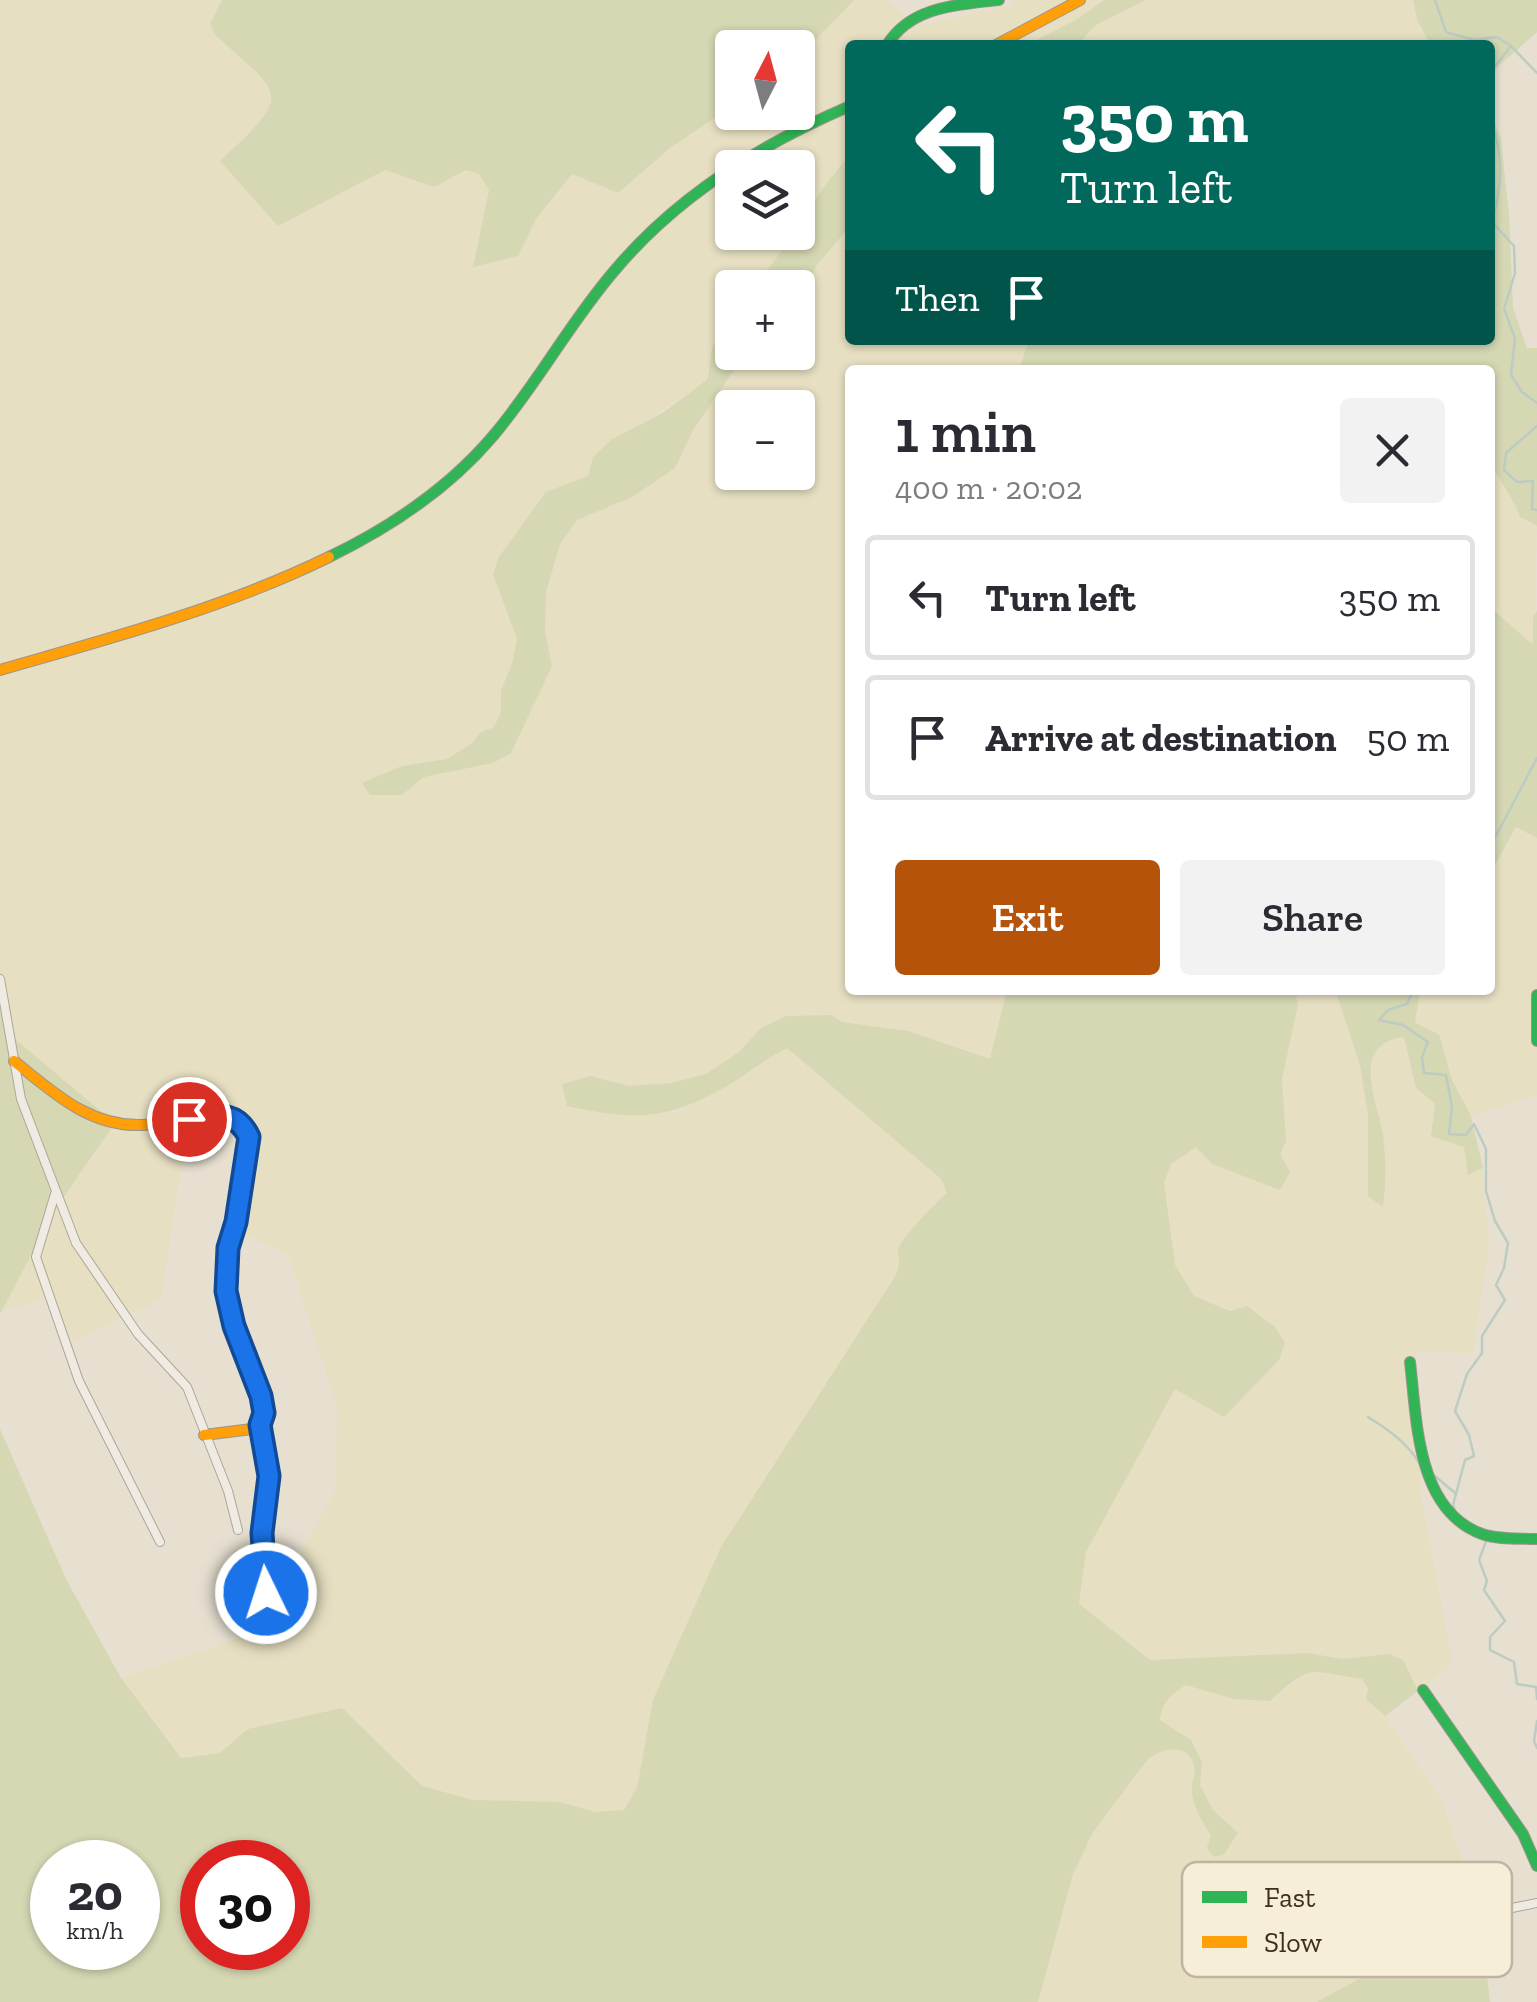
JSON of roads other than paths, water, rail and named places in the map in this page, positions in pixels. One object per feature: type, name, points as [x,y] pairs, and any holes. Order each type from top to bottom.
[{"type":"street","points":[[889,40],[912,17],[949,6],[999,0]]},
{"type":"street","points":[[1005,40],[1080,0]]},
{"type":"street","points":[[0,670],[167,620],[313,567],[401,520],[458,473],[500,428],[630,252],[688,200],[767,144],[845,108]]},
{"type":"street","points":[[0,979],[21,1099],[76,1243],[127,1321],[187,1387],[228,1491],[238,1530]]},
{"type":"street","points":[[1537,995],[1537,1040]]},
{"type":"street","points":[[14,1061],[58,1097],[98,1120],[128,1126],[227,1115],[246,1130],[250,1143],[228,1248],[226,1291],[264,1413],[260,1425],[269,1476],[262,1533],[266,1593]]},
{"type":"street","points":[[55,1194],[36,1256],[79,1381],[160,1542]]},
{"type":"street","points":[[1410,1362],[1437,1498],[1456,1519],[1485,1535],[1537,1539]]},
{"type":"street","points":[[204,1435],[260,1425]]},
{"type":"street","points":[[1423,1690],[1523,1834],[1537,1866]]},
{"type":"street","points":[[1512,1908],[1537,1903]]},
{"type":"waterway","points":[[1435,0],[1446,32],[1474,40],[1497,37],[1537,73]]},
{"type":"waterway","points":[[1495,66],[1510,47]]},
{"type":"waterway","points":[[1495,134],[1500,172],[1495,210]]},
{"type":"waterway","points":[[1495,225],[1514,246],[1515,273],[1504,309],[1515,338],[1511,375],[1522,392],[1537,403]]},
{"type":"waterway","points":[[1537,426],[1506,453],[1504,470],[1517,482],[1533,481],[1532,509],[1537,510]]},
{"type":"waterway","points":[[1495,838],[1537,758]]},
{"type":"waterway","points":[[1411,995],[1407,1004],[1388,1010],[1379,1020],[1403,1025],[1428,1042],[1422,1057],[1424,1073],[1446,1075],[1452,1107],[1449,1134],[1466,1135],[1474,1124],[1486,1149],[1486,1191],[1495,1221],[1508,1243],[1504,1268],[1496,1285],[1505,1300],[1482,1336],[1482,1353],[1467,1374],[1455,1411],[1469,1435],[1474,1456],[1465,1460],[1453,1505],[1456,1513]]},
{"type":"waterway","points":[[1368,1417],[1398,1438],[1421,1466]]},
{"type":"waterway","points":[[1435,1476],[1455,1493]]},
{"type":"waterway","points":[[1487,1539],[1479,1560],[1487,1581],[1484,1590],[1505,1621],[1490,1637],[1490,1650],[1514,1662],[1517,1684],[1536,1687],[1537,1699]]},
{"type":"waterway","points":[[1537,1721],[1537,1748]]}]
